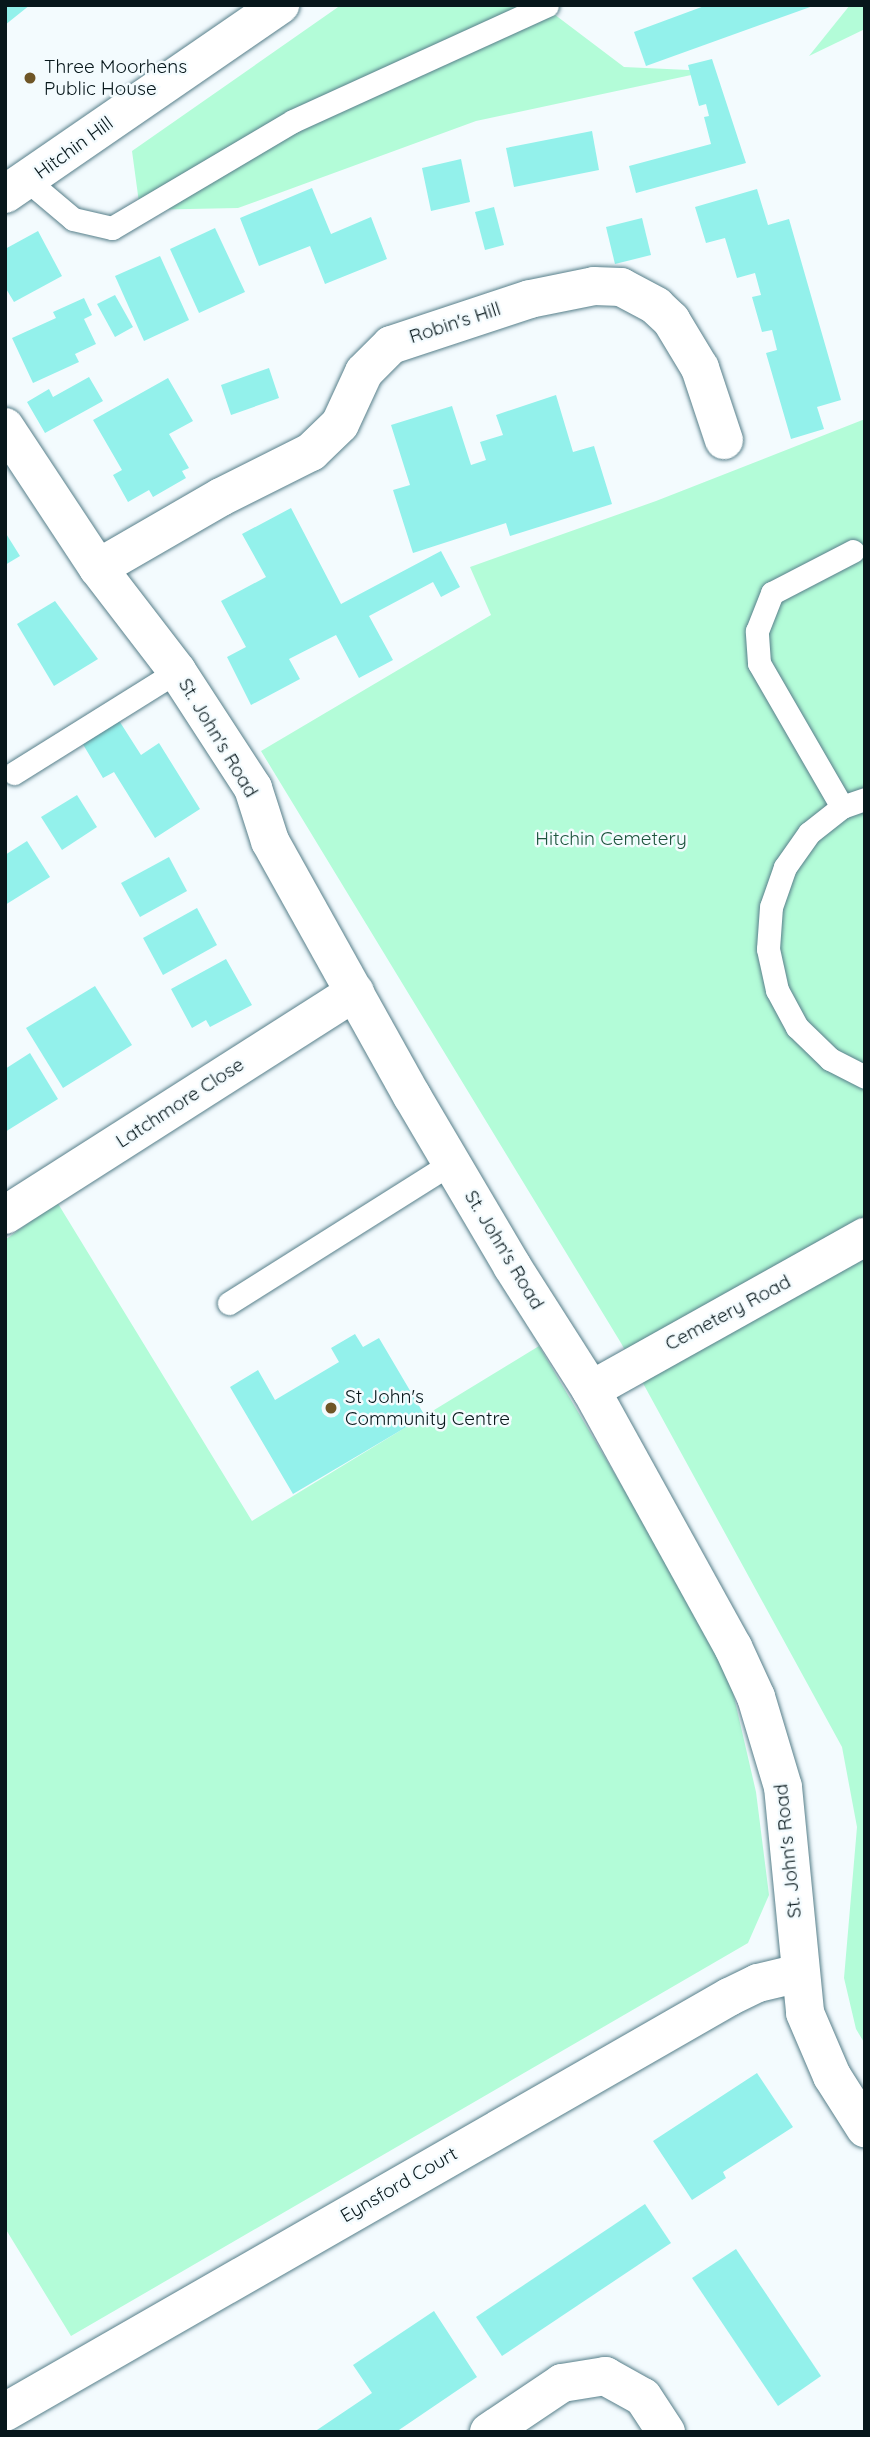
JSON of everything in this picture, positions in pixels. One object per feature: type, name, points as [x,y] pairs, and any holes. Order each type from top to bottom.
[{"type":"street","name":"Hitchin Hill","points":[[17,187],[280,5]]},
{"type":"street","name":"Robin's Hill","points":[[98,568],[221,497],[311,452],[340,424],[364,372],[390,345],[555,293],[594,286],[621,287],[656,306],[671,320],[700,368],[724,440]]},
{"type":"street","name":"St. John's Road","points":[[5,427],[98,568],[177,671],[253,788],[270,841],[451,1163],[592,1390],[756,1697],[783,1787],[800,1973],[813,2039],[865,2128]]},
{"type":"street","name":"Latchmore Close","points":[[5,1214],[355,992]]},
{"type":"street","name":"Cemetery Road","points":[[592,1390],[865,1237]]},
{"type":"street","name":"Eynsford Court","points":[[5,2412],[729,1997],[758,1983],[800,1973]]},
{"type":"street","points":[[489,2432],[562,2382],[605,2376],[643,2397],[666,2432]]},
{"type":"lane","points":[[17,187],[73,219],[112,228],[293,121],[547,5]]},
{"type":"lane","points":[[842,807],[759,663],[757,631],[772,593],[853,551]]},
{"type":"lane","points":[[14,773],[177,671]]},
{"type":"lane","points":[[865,799],[842,807],[809,833],[785,867],[771,907],[768,949],[777,990],[797,1027],[830,1059],[865,1077]]},
{"type":"lane","points":[[229,1303],[451,1163]]},
{"type":"green space","points":[[341,5],[542,5],[624,67],[710,71],[476,121],[238,208],[140,210],[132,151]]},
{"type":"green space","points":[[850,5],[865,5],[865,29],[809,56]]},
{"type":"green space","name":"Hitchin Cemetery","points":[[865,419],[865,2044],[856,2029],[844,1978],[857,1827],[842,1747],[621,1343],[261,751],[491,615],[470,567],[656,501]]},
{"type":"green space","points":[[57,1202],[252,1521],[539,1346],[726,1662],[756,1792],[769,1895],[748,1943],[71,2336],[5,2228],[5,1240]]},
{"type":"building","points":[[5,5],[30,5],[5,25]]},
{"type":"building","points":[[707,5],[813,6],[646,66],[634,32]]},
{"type":"building","points":[[712,59],[746,163],[636,193],[629,166],[711,144],[704,117],[709,116],[706,104],[699,106],[688,65]]},
{"type":"building","points":[[592,131],[599,170],[514,187],[506,148]]},
{"type":"building","points":[[461,159],[470,202],[431,211],[422,168]]},
{"type":"building","points":[[312,188],[331,234],[371,217],[387,259],[325,284],[310,246],[259,266],[240,218]]},
{"type":"building","points":[[757,189],[768,225],[789,219],[841,400],[817,407],[824,429],[791,439],[766,353],[777,350],[772,330],[762,332],[752,297],[761,295],[755,273],[737,278],[725,238],[706,243],[695,207]]},
{"type":"building","points":[[494,207],[504,245],[485,250],[475,212]]},
{"type":"building","points":[[642,218],[651,255],[615,264],[606,227]]},
{"type":"building","points":[[215,228],[245,292],[199,313],[170,249]]},
{"type":"building","points":[[38,231],[62,276],[14,302],[5,287],[5,249]]},
{"type":"building","points":[[160,256],[189,320],[144,341],[115,276]]},
{"type":"building","points":[[115,295],[133,327],[115,337],[97,304]]},
{"type":"building","points":[[84,298],[92,315],[84,319],[96,344],[75,354],[79,362],[33,383],[12,338],[56,318],[53,312]]},
{"type":"building","points":[[269,368],[279,398],[231,415],[221,385]]},
{"type":"building","points":[[89,377],[103,401],[45,433],[27,402],[49,389],[53,397]]},
{"type":"building","points":[[168,378],[193,421],[169,434],[189,468],[182,471],[186,478],[153,497],[149,490],[128,502],[113,475],[122,470],[93,420]]},
{"type":"building","points":[[556,395],[573,452],[594,446],[612,504],[510,536],[506,523],[413,553],[393,490],[410,485],[391,425],[452,406],[471,465],[486,460],[480,442],[503,435],[496,415]]},
{"type":"building","points":[[291,508],[341,604],[441,551],[460,587],[441,597],[433,582],[369,616],[393,660],[359,678],[336,635],[289,659],[300,679],[251,705],[227,657],[246,647],[221,601],[266,577],[242,534]]},
{"type":"building","points":[[5,532],[20,556],[5,565]]},
{"type":"building","points":[[55,601],[98,659],[54,686],[17,624]]},
{"type":"building","points":[[118,719],[141,755],[159,743],[200,809],[155,838],[114,772],[103,778],[81,741]]},
{"type":"building","points":[[77,795],[97,827],[62,850],[41,817]]},
{"type":"building","points":[[27,841],[50,877],[5,905],[5,855]]},
{"type":"building","points":[[169,857],[187,891],[140,917],[121,883]]},
{"type":"building","points":[[197,908],[217,945],[163,975],[143,938]]},
{"type":"building","points":[[226,959],[252,1005],[210,1027],[206,1020],[192,1028],[171,989]]},
{"type":"building","points":[[95,986],[132,1045],[63,1088],[26,1028]]},
{"type":"building","points":[[30,1053],[58,1099],[5,1132],[5,1069]]},
{"type":"building","name":"St John's Community Centre","points":[[355,1334],[363,1347],[379,1338],[425,1416],[293,1494],[230,1387],[258,1370],[275,1400],[339,1362],[331,1348]]},
{"type":"building","points":[[757,2073],[793,2127],[723,2172],[726,2178],[692,2200],[653,2141]]},
{"type":"building","points":[[645,2204],[671,2243],[502,2356],[476,2317]]},
{"type":"building","points":[[736,2249],[821,2376],[778,2406],[692,2278]]},
{"type":"building","points":[[434,2311],[477,2377],[396,2432],[314,2432],[372,2393],[353,2365]]},
{"type":"place","name":"Three Moorhens Public House","points":[[30,78]]},
{"type":"place","name":"St John's Community Centre","points":[[331,1408]]}]
